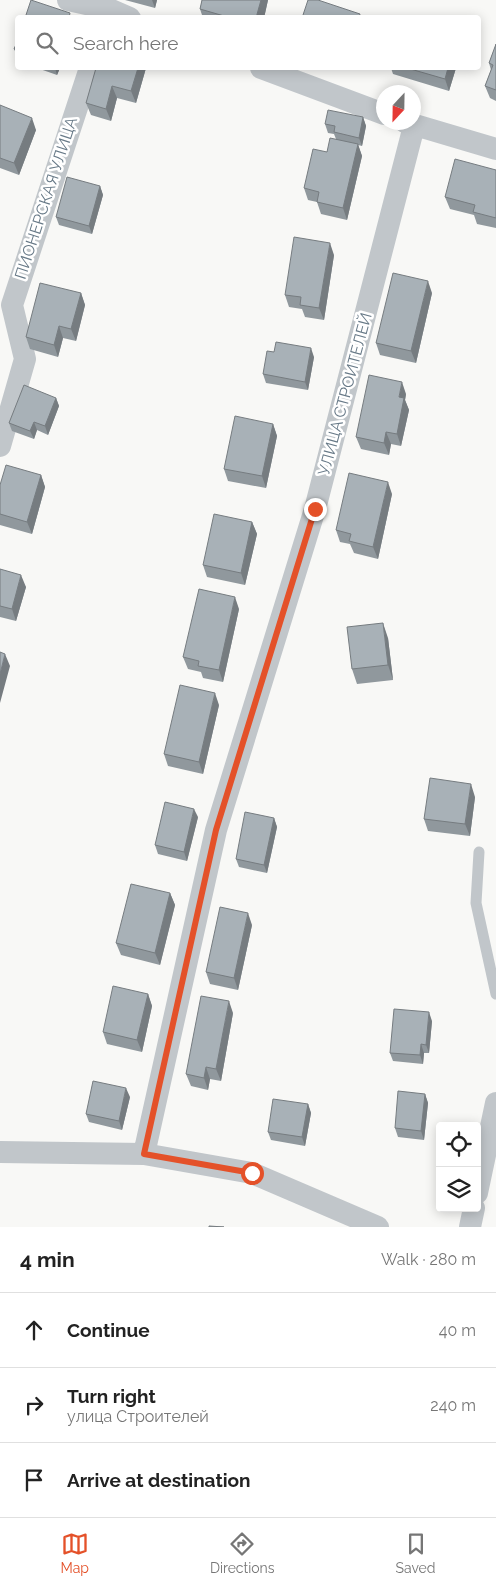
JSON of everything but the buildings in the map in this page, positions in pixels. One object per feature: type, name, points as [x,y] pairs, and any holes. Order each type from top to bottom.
[{"type":"street","points":[[68,0],[107,14]]},
{"type":"street","name":"ПИОНЕРСКАЯ УЛИЦА","points":[[0,446],[25,359],[12,304],[89,70]]},
{"type":"street","points":[[266,70],[376,111]]},
{"type":"street","points":[[421,127],[496,149]]},
{"type":"street","name":"УЛИЦА СТРОИТЕЛЕЙ","points":[[144,1154],[216,830],[315,509],[409,130]]},
{"type":"street","points":[[481,1174],[496,1103]]},
{"type":"street","points":[[0,1152],[144,1154],[252,1173],[378,1227]]},
{"type":"street","points":[[470,1227],[473,1212]]},
{"type":"lane","points":[[479,852],[476,903],[496,994]]},
{"type":"route","points":[[252,1173],[144,1154],[216,830],[315,509]]}]
